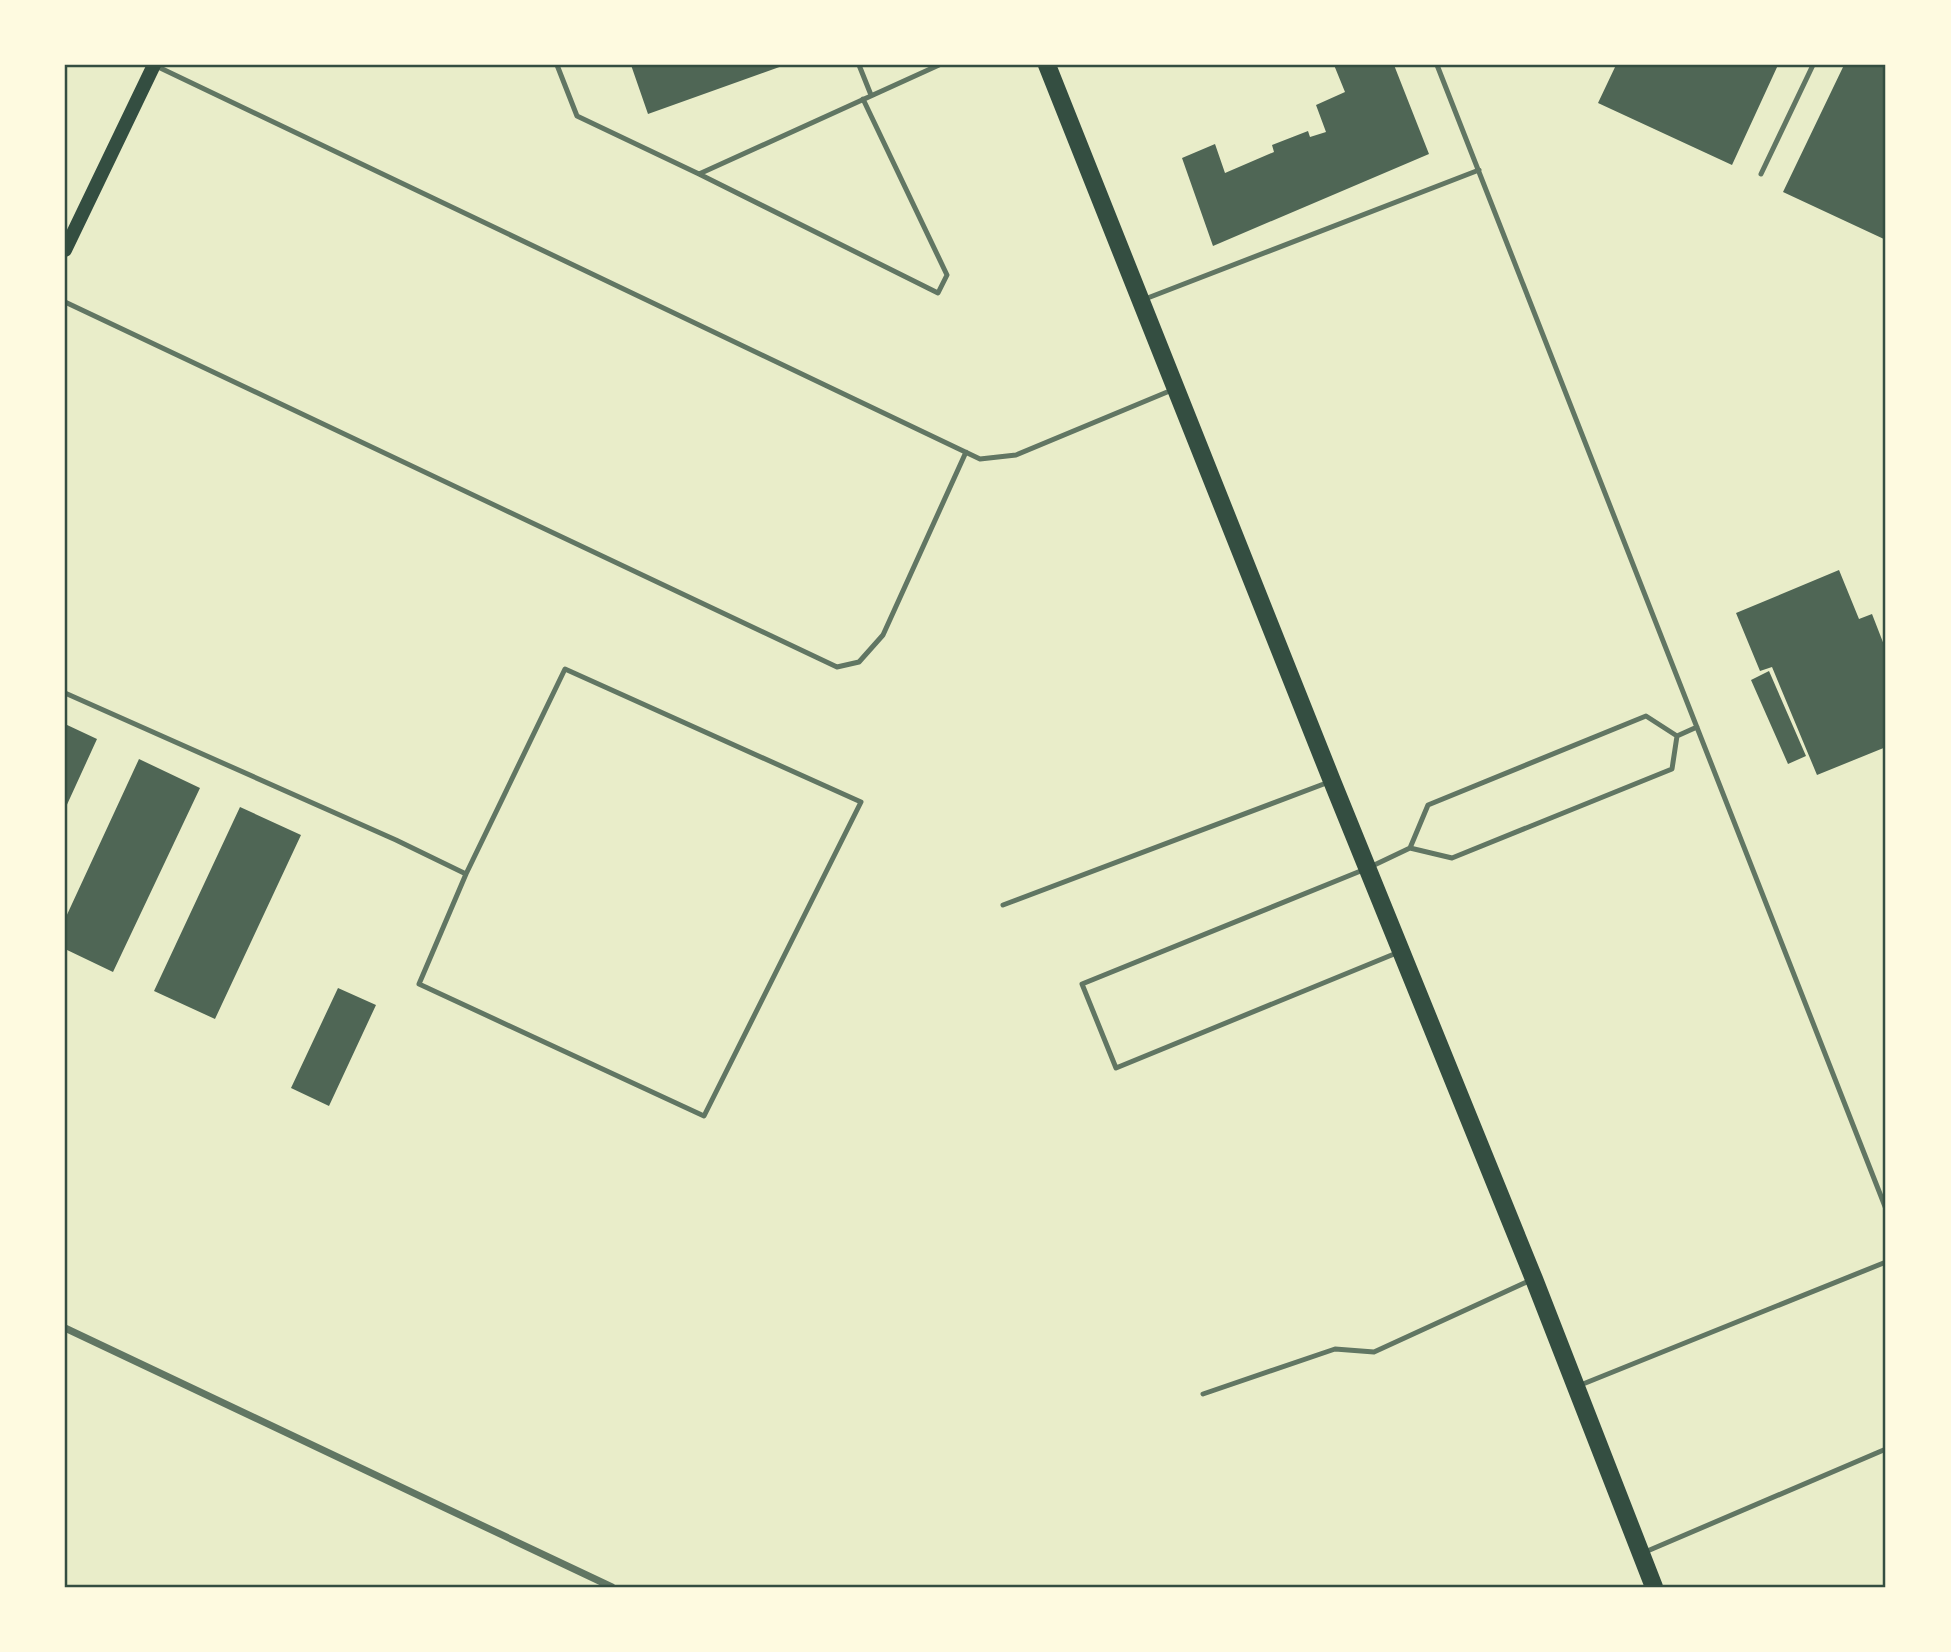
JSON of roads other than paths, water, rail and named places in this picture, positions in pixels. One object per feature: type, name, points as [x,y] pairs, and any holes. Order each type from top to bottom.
[{"type":"main road","points":[[65,250],[154,65]]},
{"type":"main road","points":[[1047,65],[1534,1279],[1654,1587]]},
{"type":"street","points":[[65,1328],[612,1587]]},
{"type":"lane","points":[[154,65],[980,459],[1016,455],[1177,388]]},
{"type":"lane","points":[[557,65],[577,116],[938,293],[947,275],[863,99]]},
{"type":"lane","points":[[859,65],[872,95]]},
{"type":"lane","points":[[699,174],[939,65]]},
{"type":"lane","points":[[1437,65],[1886,1209]]},
{"type":"lane","points":[[1761,174],[1813,65]]},
{"type":"lane","points":[[1142,301],[1479,170]]},
{"type":"lane","points":[[65,302],[837,667],[859,662],[883,635],[966,452]]},
{"type":"lane","points":[[565,669],[861,802],[704,1116],[419,984],[466,874],[565,669]]},
{"type":"lane","points":[[65,693],[396,840],[466,874]]},
{"type":"lane","points":[[1410,848],[1428,805],[1646,716],[1677,736]]},
{"type":"lane","points":[[1677,736],[1698,727]]},
{"type":"lane","points":[[1401,951],[1116,1068],[1082,985],[1368,868],[1410,848],[1452,858],[1672,769],[1677,736]]},
{"type":"lane","points":[[1003,905],[1332,781]]},
{"type":"lane","points":[[1575,1387],[1886,1262]]},
{"type":"lane","points":[[1203,1394],[1335,1349],[1374,1352],[1534,1279]]},
{"type":"lane","points":[[1641,1554],[1886,1449]]}]
